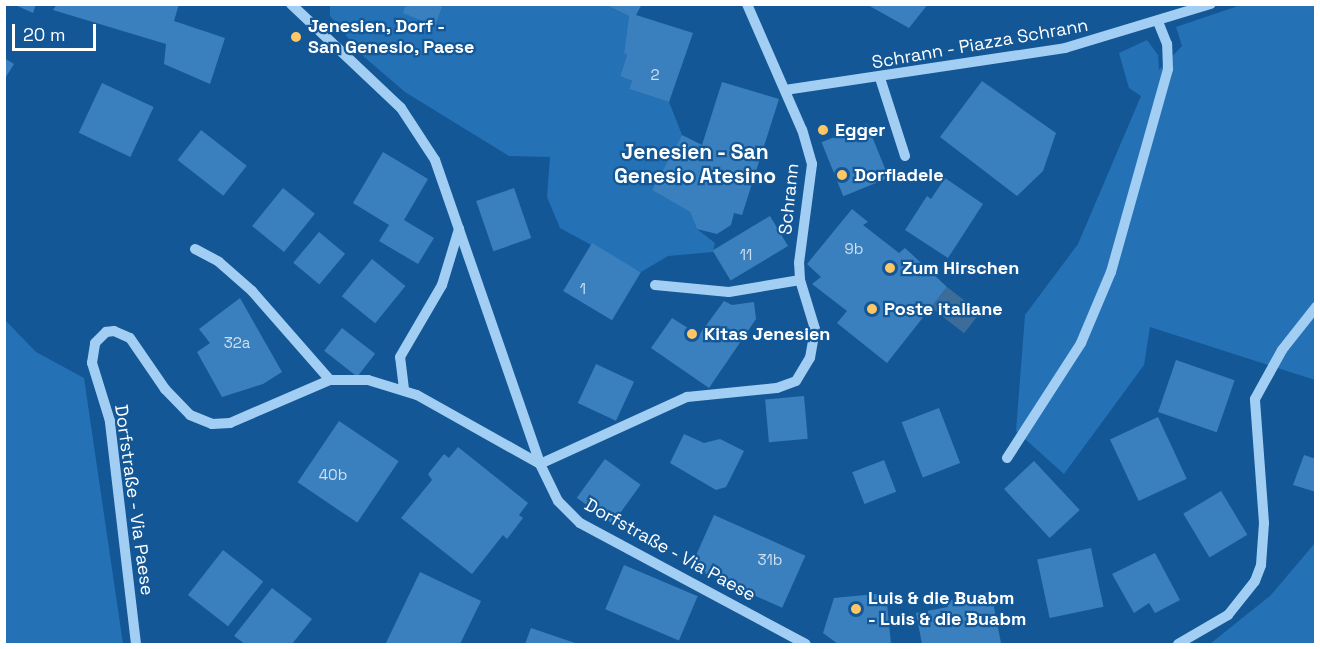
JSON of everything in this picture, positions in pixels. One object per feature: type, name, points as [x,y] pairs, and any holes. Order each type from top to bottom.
[{"type":"street","name":"Dorfstraße - Via Paese","points":[[291,4],[401,108],[435,160],[540,464],[558,501],[580,523],[806,645]]},
{"type":"street","name":"Schrann","points":[[540,464],[687,397],[789,386],[804,370],[815,329],[800,280],[800,249],[812,164],[785,90],[747,4]]},
{"type":"street","name":"Schrann - Piazza Schrann","points":[[785,90],[880,78],[1065,48],[1158,22],[1211,4]]},
{"type":"street","points":[[1007,458],[1081,343],[1111,272],[1168,69],[1167,44],[1158,22]]},
{"type":"street","points":[[880,78],[905,156]]},
{"type":"street","points":[[404,389],[400,357],[442,285],[459,227]]},
{"type":"street","points":[[195,249],[219,262],[252,291],[330,380]]},
{"type":"street","points":[[655,285],[729,292],[800,280]]},
{"type":"street","points":[[1178,645],[1228,615],[1255,581],[1264,534],[1255,399],[1282,350],[1316,307]]},
{"type":"street","name":"Dorfstraße - Via Paese","points":[[136,645],[110,421],[92,363],[91,352],[99,336],[114,331],[130,338],[165,389],[190,415],[212,424],[230,423],[330,380],[368,380],[404,389],[540,464]]},
{"type":"shaded area","points":[[604,4],[629,16],[624,53],[627,55],[620,76],[632,81],[629,89],[669,102],[682,135],[652,190],[690,212],[697,229],[715,243],[713,252],[668,256],[641,272],[560,228],[547,197],[550,157],[509,156],[405,92],[363,56],[330,16],[330,5]]},
{"type":"shaded area","points":[[1241,5],[1315,5],[1315,380],[1150,327],[1144,365],[1064,474],[1016,431],[1025,315],[1078,244],[1141,96],[1129,88],[1119,53],[1147,40],[1158,55],[1159,70],[1182,46],[1176,27]]},
{"type":"shaded area","points":[[947,287],[980,313],[964,333],[931,307]]},
{"type":"shaded area","points":[[5,320],[36,352],[84,378],[123,644],[5,644]]},
{"type":"shaded area","points":[[1315,543],[1315,644],[1210,644],[1271,595]]},
{"type":"building","points":[[13,4],[36,4],[33,13]]},
{"type":"building","points":[[57,4],[179,4],[174,21],[225,38],[210,84],[164,64],[166,44],[53,10]]},
{"type":"building","points":[[406,4],[443,4],[435,26],[403,13]]},
{"type":"building","points":[[604,4],[642,4],[636,15],[693,33],[669,102],[629,89],[632,81],[620,76],[627,55],[624,53],[629,16]]},
{"type":"building","points":[[866,4],[928,4],[909,28]]},
{"type":"building","points":[[4,58],[14,64],[4,80]]},
{"type":"building","points":[[982,81],[1056,133],[1043,171],[1017,196],[940,137]]},
{"type":"building","points":[[722,82],[779,99],[742,215],[734,213],[731,225],[717,234],[697,229],[690,212],[652,190],[682,135],[702,145]]},
{"type":"building","points":[[102,83],[154,107],[130,157],[79,133]]},
{"type":"building","points":[[867,124],[889,178],[843,196],[822,142]]},
{"type":"building","points":[[201,130],[247,166],[223,196],[178,160]]},
{"type":"building","points":[[383,152],[428,179],[404,220],[434,238],[418,264],[379,241],[389,225],[353,203]]},
{"type":"building","points":[[945,178],[983,204],[948,258],[905,230],[927,196],[931,199]]},
{"type":"building","points":[[283,188],[315,214],[284,252],[252,226]]},
{"type":"building","points":[[514,188],[531,238],[493,251],[476,201]]},
{"type":"building","points":[[852,209],[868,222],[863,225],[899,253],[905,248],[947,287],[887,363],[837,323],[847,311],[812,284],[821,277],[807,264]]},
{"type":"building","points":[[770,216],[788,246],[731,281],[713,251]]},
{"type":"building","points":[[319,232],[345,254],[319,284],[293,263]]},
{"type":"building","points":[[592,243],[641,272],[612,320],[563,291]]},
{"type":"building","points":[[372,259],[405,286],[375,323],[342,296]]},
{"type":"building","points":[[240,298],[282,372],[263,384],[222,397],[197,352],[210,343],[199,329]]},
{"type":"building","points":[[724,301],[732,305],[754,302],[756,319],[709,388],[651,348],[672,318],[699,335]]},
{"type":"building","points":[[342,328],[375,354],[357,377],[324,351]]},
{"type":"building","points":[[1176,360],[1235,380],[1217,432],[1158,412]]},
{"type":"building","points":[[596,364],[634,382],[616,421],[578,403]]},
{"type":"building","points":[[804,396],[808,439],[769,442],[765,399]]},
{"type":"building","points":[[939,408],[960,463],[923,477],[902,422]]},
{"type":"building","points":[[1158,417],[1187,479],[1139,501],[1110,439]]},
{"type":"building","points":[[339,421],[399,461],[357,523],[298,482]]},
{"type":"building","points":[[684,434],[704,443],[720,439],[744,451],[726,487],[716,490],[670,463]]},
{"type":"building","points":[[458,447],[528,503],[519,515],[523,518],[507,539],[503,535],[472,574],[401,518],[432,480],[428,474],[444,454],[449,458]]},
{"type":"building","points":[[1304,455],[1316,459],[1316,492],[1293,485]]},
{"type":"building","points":[[605,459],[641,485],[612,524],[577,498]]},
{"type":"building","points":[[884,460],[896,492],[864,504],[852,472]]},
{"type":"building","points":[[1034,461],[1080,510],[1050,538],[1004,489]]},
{"type":"building","points":[[1221,491],[1247,535],[1210,557],[1183,514]]},
{"type":"building","points":[[714,515],[805,556],[782,608],[691,567]]},
{"type":"building","points":[[1091,548],[1103,607],[1050,618],[1037,559]]},
{"type":"building","points":[[223,550],[263,581],[228,626],[188,595]]},
{"type":"building","points":[[1155,553],[1180,600],[1155,613],[1149,603],[1134,613],[1112,574]]},
{"type":"building","points":[[624,565],[698,596],[679,640],[605,609]]},
{"type":"building","points":[[420,572],[481,601],[460,644],[386,643]]},
{"type":"building","points":[[272,588],[312,619],[292,644],[245,644],[234,636]]},
{"type":"building","points":[[991,592],[1001,643],[922,644],[916,613],[948,607],[947,601]]},
{"type":"building","points":[[886,593],[891,644],[838,644],[823,633],[834,598]]},
{"type":"building","points":[[531,628],[578,644],[525,644]]},
{"type":"place","name":"Jenesien, Dorf - San Genesio, Paese","points":[[296,37]]},
{"type":"place","name":"Egger","points":[[823,130]]},
{"type":"place","name":"Dorfladele","points":[[842,175]]},
{"type":"place","name":"Zum Hirschen","points":[[890,268]]},
{"type":"place","name":"Poste italiane","points":[[872,309]]},
{"type":"place","name":"Kitas Jenesien","points":[[692,334]]},
{"type":"place","name":"Luis & die Buabm - Luis & die Buabm","points":[[856,609]]},
{"type":"district","name":"Jenesien - San Genesio Atesino","points":[[695,164]]}]
